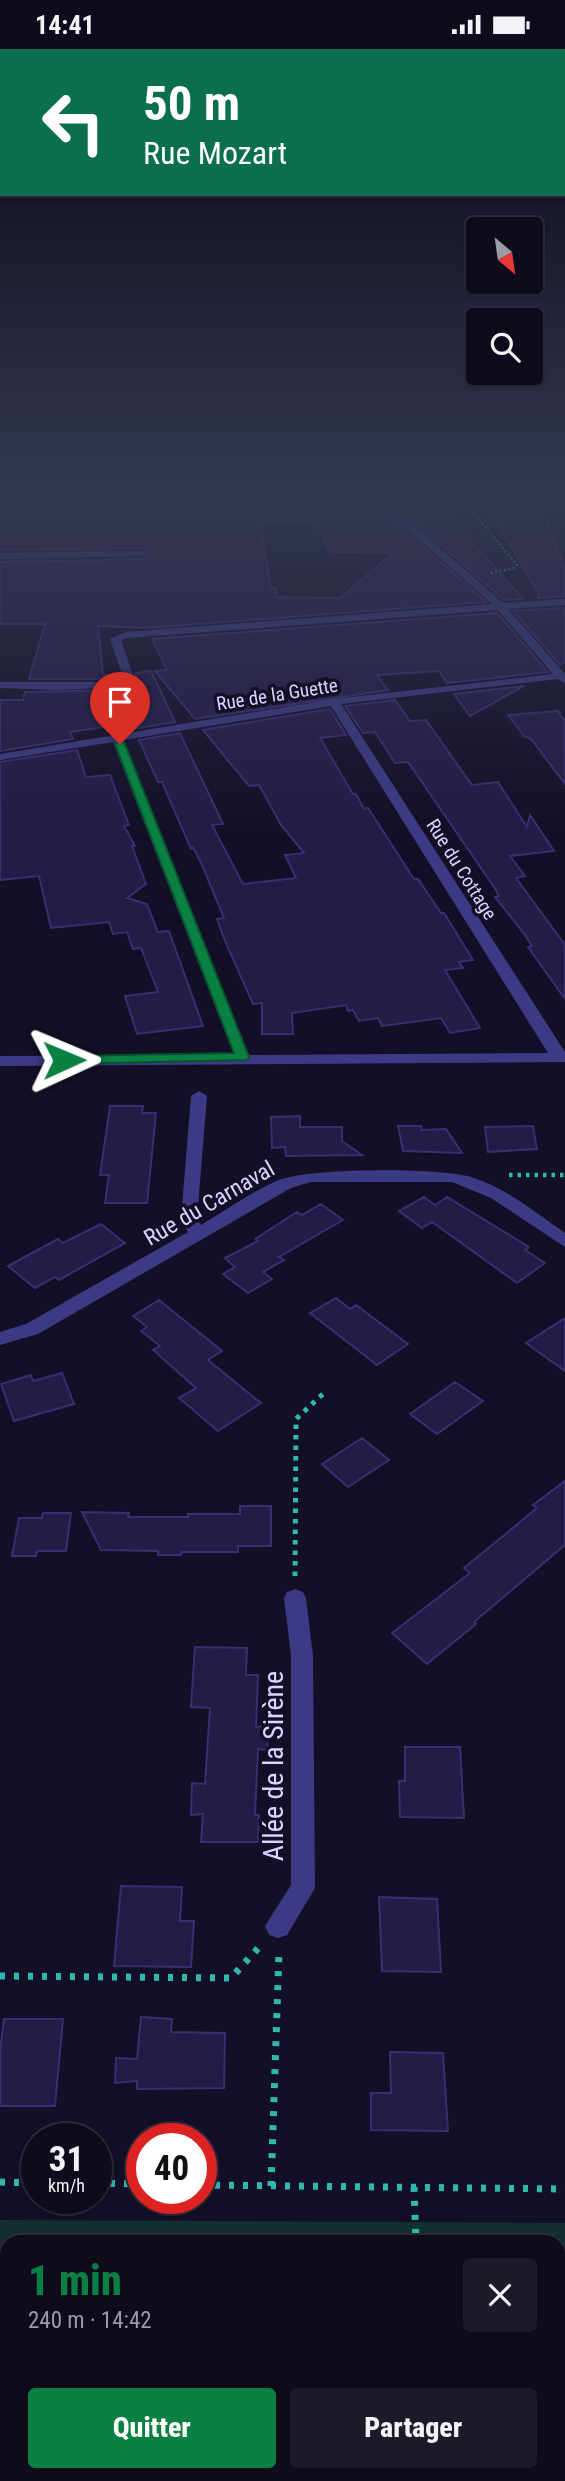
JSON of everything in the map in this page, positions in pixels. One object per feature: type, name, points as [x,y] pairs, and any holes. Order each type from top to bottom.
[{"type":"street","points":[[0,685],[56,687],[121,684],[130,681],[115,639],[126,635],[211,632],[495,605]]},
{"type":"street","points":[[500,605],[563,679]]},
{"type":"street","points":[[520,628],[522,616],[536,605]]},
{"type":"street","name":"Rue de la Guette","points":[[0,757],[334,702],[563,679]]},
{"type":"street","name":"Rue du Cottage","points":[[334,702],[561,1057]]},
{"type":"street","points":[[117,737],[242,1057]]},
{"type":"street","points":[[0,1061],[242,1057],[561,1057]]},
{"type":"street","points":[[197,1234],[189,1219],[199,1096]]},
{"type":"street","name":"Rue du Carnaval","points":[[0,1339],[32,1329],[285,1184],[311,1177],[452,1177],[470,1181],[494,1193],[565,1241]]},
{"type":"street","name":"Allée de la Sirène","points":[[278,1926],[303,1888],[302,1656],[295,1598]]},
{"type":"path","points":[[470,1181],[495,1176],[565,1175]]},
{"type":"path","points":[[295,1598],[296,1419],[324,1393]]},
{"type":"path","points":[[0,1976],[231,1978],[278,1926]]},
{"type":"path","points":[[271,2186],[279,1979],[278,1926]]},
{"type":"path","points":[[0,2182],[21,2183]]},
{"type":"path","points":[[217,2185],[565,2189]]},
{"type":"path","points":[[414,2187],[416,2235]]},
{"type":"green space","points":[[0,2220],[565,2223],[565,2235],[0,2235]]},
{"type":"building","points":[[0,605],[440,605],[146,628],[98,626],[103,675],[119,674],[121,679],[29,679],[45,624],[0,624]]},
{"type":"building","points":[[565,608],[565,662],[560,665],[513,611]]},
{"type":"building","points":[[497,613],[548,672],[447,683],[439,671],[377,675],[388,690],[195,719],[155,671],[167,670],[152,639]]},
{"type":"building","points":[[151,671],[175,722],[134,729],[131,723],[70,732],[73,739],[0,751],[0,700],[23,700],[25,692],[126,690],[137,682],[135,673]]},
{"type":"building","points":[[524,686],[470,716],[454,694]]},
{"type":"building","points":[[395,700],[410,721],[426,720],[472,785],[498,782],[527,827],[530,815],[554,851],[510,856],[525,876],[516,878],[565,945],[565,999],[528,947],[532,946],[525,935],[495,897],[499,896],[496,890],[408,762],[395,763],[375,732],[363,733],[345,706]]},
{"type":"building","points":[[330,709],[346,735],[320,738],[353,794],[356,794],[364,809],[368,808],[414,879],[418,879],[441,913],[444,913],[473,960],[459,962],[463,968],[445,970],[480,1028],[450,1033],[441,1018],[382,1026],[378,1018],[359,1021],[353,1010],[348,1011],[346,1005],[292,1013],[293,1034],[262,1034],[262,1003],[253,1004],[225,941],[217,919],[224,918],[202,865],[193,847],[191,849],[162,782],[158,782],[139,740],[180,733],[223,824],[212,825],[243,884],[296,878],[285,855],[304,853],[281,825],[259,785],[249,786],[203,730]]},
{"type":"building","points":[[558,711],[565,721],[565,784],[531,739],[524,736],[508,715]]},
{"type":"building","points":[[77,750],[86,777],[110,775],[129,825],[124,826],[135,846],[132,846],[146,884],[127,898],[147,904],[158,932],[169,931],[203,1026],[137,1034],[125,996],[158,992],[141,948],[133,949],[127,932],[113,934],[109,922],[51,928],[39,876],[0,880],[0,762]]},
{"type":"building","points":[[110,1106],[143,1106],[142,1113],[156,1113],[147,1203],[105,1203],[109,1175],[100,1175]]},
{"type":"building","points":[[300,1116],[300,1127],[342,1127],[342,1141],[362,1155],[286,1156],[285,1147],[272,1148],[271,1117]]},
{"type":"building","points":[[398,1126],[421,1126],[422,1130],[446,1129],[462,1153],[403,1151]]},
{"type":"building","points":[[533,1126],[537,1149],[488,1152],[485,1127]]},
{"type":"building","points":[[424,1197],[435,1205],[447,1197],[529,1247],[525,1250],[545,1263],[517,1283],[432,1222],[422,1228],[399,1211]]},
{"type":"building","points":[[321,1204],[343,1220],[279,1257],[284,1260],[263,1272],[272,1279],[248,1293],[223,1274],[235,1267],[225,1258],[258,1241],[255,1239],[297,1212],[302,1215]]},
{"type":"building","points":[[101,1224],[125,1243],[59,1280],[55,1277],[35,1288],[8,1266],[58,1239],[63,1243]]},
{"type":"building","points":[[336,1298],[350,1309],[356,1305],[408,1344],[377,1365],[310,1313]]},
{"type":"building","points":[[159,1300],[222,1351],[208,1360],[261,1403],[218,1431],[179,1398],[196,1388],[153,1350],[160,1346],[141,1331],[147,1327],[133,1316]]},
{"type":"building","points":[[565,1318],[565,1371],[526,1343]]},
{"type":"building","points":[[62,1373],[74,1404],[14,1421],[1,1384],[31,1375],[33,1381]]},
{"type":"building","points":[[455,1382],[483,1401],[437,1434],[410,1414]]},
{"type":"building","points":[[362,1438],[389,1460],[348,1487],[322,1464]]},
{"type":"building","points":[[565,1481],[565,1545],[474,1622],[476,1624],[427,1664],[392,1633],[470,1573],[464,1568],[537,1508],[533,1505]]},
{"type":"building","points":[[240,1506],[271,1506],[271,1546],[238,1546],[238,1552],[182,1552],[181,1555],[158,1555],[158,1551],[101,1550],[82,1512],[129,1513],[128,1517],[188,1517],[188,1514],[240,1514]]},
{"type":"building","points":[[43,1513],[71,1513],[66,1551],[37,1551],[36,1556],[12,1556],[19,1518],[42,1518]]},
{"type":"building","points":[[195,1647],[247,1648],[246,1675],[258,1675],[256,1727],[268,1727],[267,1750],[258,1749],[255,1815],[259,1815],[258,1842],[201,1842],[203,1814],[191,1815],[192,1783],[205,1784],[210,1708],[191,1707]]},
{"type":"building","points":[[405,1747],[460,1747],[464,1818],[400,1817],[399,1781],[405,1781]]},
{"type":"building","points":[[121,1886],[182,1887],[180,1921],[194,1921],[191,1967],[114,1966]]},
{"type":"building","points":[[379,1897],[437,1899],[441,1972],[382,1971]]},
{"type":"building","points":[[141,2017],[172,2019],[171,2032],[225,2033],[224,2088],[137,2089],[137,2081],[115,2083],[116,2058],[137,2059]]},
{"type":"building","points":[[4,2019],[63,2019],[55,2106],[0,2106],[0,2050]]},
{"type":"building","points":[[390,2052],[443,2053],[448,2131],[371,2130],[371,2093],[391,2093]]},
{"type":"route","points":[[64,1060],[242,1057],[120,744]]}]
